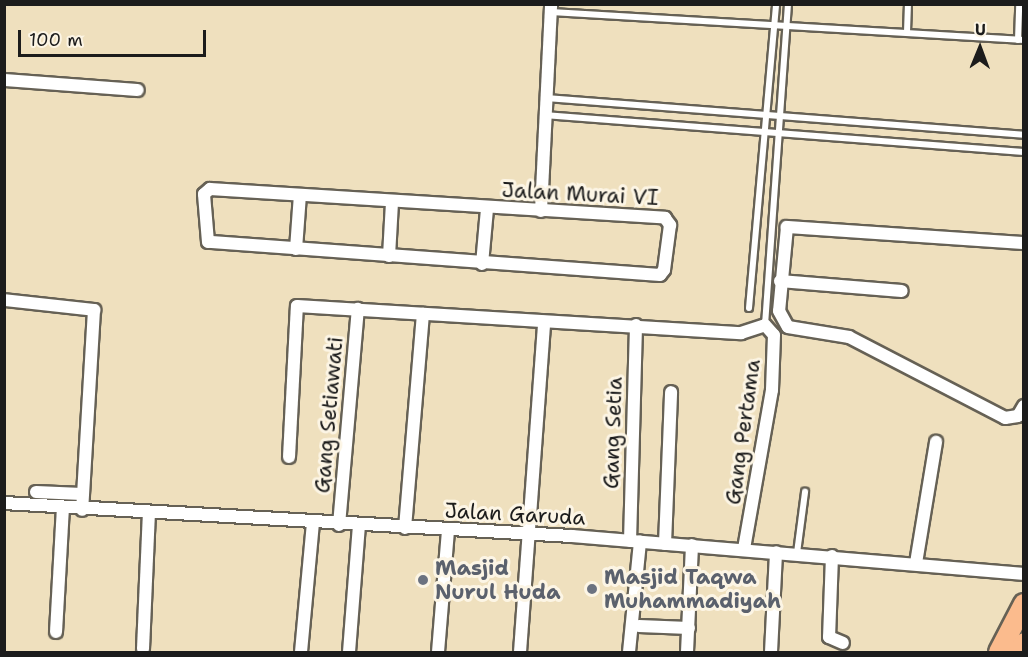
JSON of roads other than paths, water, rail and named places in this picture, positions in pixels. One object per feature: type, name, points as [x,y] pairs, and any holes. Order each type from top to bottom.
[{"type":"main road","points":[[999,652],[1023,604]]},
{"type":"main road","points":[[1019,652],[1023,644]]},
{"type":"street","points":[[541,210],[551,8]]},
{"type":"street","points":[[4,80],[138,90]]},
{"type":"street","name":"Jalan Murai VI","points":[[210,189],[487,209],[541,210],[667,219],[663,273],[482,264],[206,242],[204,194],[210,189]]},
{"type":"street","points":[[296,249],[300,195]]},
{"type":"street","points":[[388,256],[392,202]]},
{"type":"street","points":[[482,264],[487,209]]},
{"type":"street","points":[[1023,243],[789,226],[780,281],[779,311],[788,327],[849,337],[1005,418],[1018,416],[1023,406]]},
{"type":"street","points":[[780,281],[902,291]]},
{"type":"street","points":[[4,300],[94,310],[82,510]]},
{"type":"street","points":[[289,457],[297,306],[741,333],[765,325]]},
{"type":"street","name":"Gang Setiawati","points":[[339,525],[358,309]]},
{"type":"street","points":[[405,528],[423,314]]},
{"type":"street","points":[[520,652],[544,322]]},
{"type":"street","name":"Gang Setia","points":[[629,652],[635,542],[636,325]]},
{"type":"street","name":"Gang Pertama","points":[[744,549],[772,390],[774,335],[765,325]]},
{"type":"street","points":[[665,544],[671,392]]},
{"type":"street","points":[[916,563],[936,442]]},
{"type":"street","points":[[36,492],[82,494]]},
{"type":"street","name":"Jalan Garuda","points":[[4,503],[82,510],[692,545],[1023,574]]},
{"type":"street","points":[[56,632],[63,508]]},
{"type":"street","points":[[142,649],[150,514]]},
{"type":"street","points":[[301,652],[313,524]]},
{"type":"street","points":[[348,652],[359,526]]},
{"type":"street","points":[[438,652],[448,530]]},
{"type":"street","points":[[687,652],[692,545]]},
{"type":"street","points":[[771,652],[776,552]]},
{"type":"street","points":[[832,556],[829,637],[843,643]]},
{"type":"street","points":[[639,626],[689,628]]},
{"type":"lane","points":[[749,308],[776,4]]},
{"type":"lane","points":[[765,325],[769,226],[788,4]]},
{"type":"lane","points":[[907,32],[908,4]]},
{"type":"lane","points":[[551,8],[786,26],[1021,40],[1019,4]]},
{"type":"lane","points":[[545,98],[1023,135]]},
{"type":"lane","points":[[544,115],[765,130],[1023,152]]},
{"type":"lane","points":[[1011,135],[1011,151]]},
{"type":"lane","points":[[756,227],[769,226]]},
{"type":"lane","points":[[797,553],[805,492]]},
{"type":"place","name":"Masjid Nurul Huda","points":[[423,580]]},
{"type":"place","name":"Masjid Taqwa Muhammadiyah","points":[[592,589]]}]
